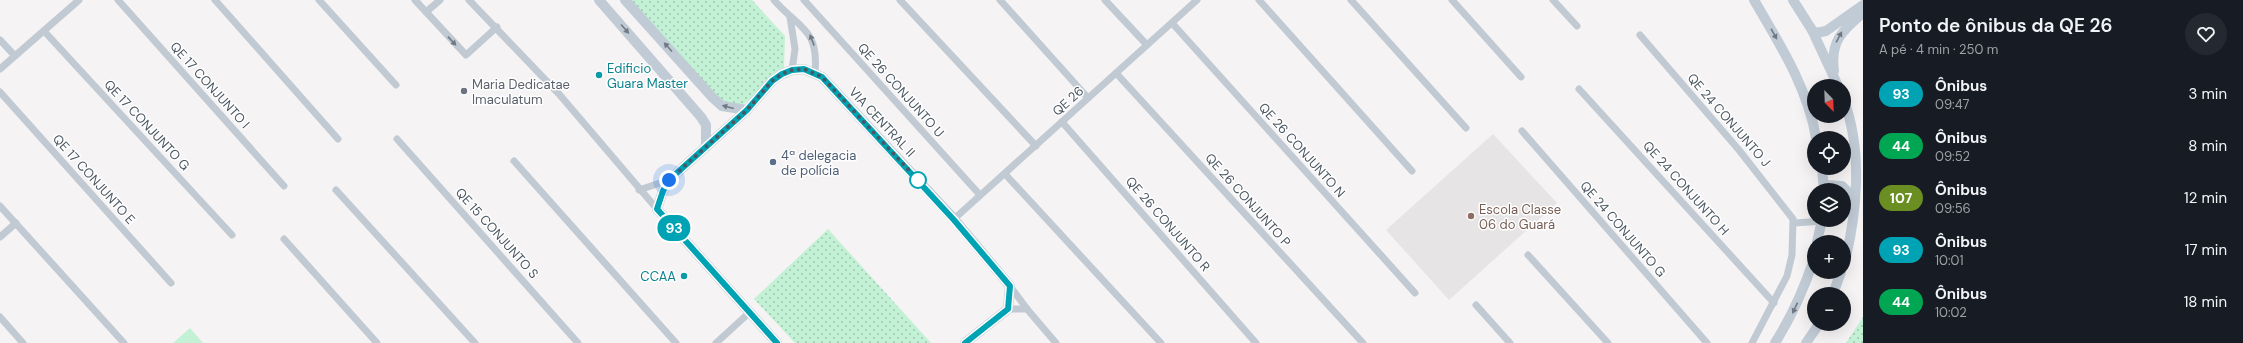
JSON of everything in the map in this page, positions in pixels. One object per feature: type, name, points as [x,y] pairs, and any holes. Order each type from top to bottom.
[{"type":"street","name":"QE 17 CONJUNTO I","points":[[118,0],[284,186]]},
{"type":"street","points":[[215,0],[338,139]]},
{"type":"street","points":[[319,0],[396,85]]},
{"type":"street","points":[[415,0],[466,55],[497,27]]},
{"type":"street","points":[[426,12],[440,0]]},
{"type":"street","points":[[469,0],[497,27],[559,94],[639,190],[777,343]]},
{"type":"street","points":[[599,0],[701,117],[706,125],[706,147]]},
{"type":"street","points":[[625,0],[712,97],[722,106],[747,110]]},
{"type":"street","points":[[657,209],[663,191],[669,180],[747,110],[772,81],[792,70],[804,69],[815,72],[814,44],[809,32],[790,17],[775,0]]},
{"type":"street","name":"QE 26 CONJUNTO U","points":[[804,0],[980,196]]},
{"type":"street","points":[[900,0],[1036,146]]},
{"type":"street","points":[[1000,0],[1088,98]]},
{"type":"street","points":[[1105,0],[1147,45]]},
{"type":"street","name":"QE 26","points":[[954,220],[1197,0]]},
{"type":"street","points":[[1260,0],[1412,171]]},
{"type":"street","points":[[1351,0],[1466,128]]},
{"type":"street","points":[[1452,0],[1521,77]]},
{"type":"street","points":[[1553,0],[1577,26]]},
{"type":"street","points":[[1754,0],[1798,80],[1815,131]]},
{"type":"street","points":[[1793,0],[1812,30],[1835,79]]},
{"type":"street","points":[[0,69],[44,31],[74,1]]},
{"type":"street","points":[[1812,30],[1816,33],[1826,31],[1863,5]]},
{"type":"street","points":[[1836,79],[1833,59],[1838,38],[1843,30],[1863,12]]},
{"type":"street","points":[[790,17],[795,48],[792,70]]},
{"type":"street","name":"QE 26 CONJUNTO N","points":[[1172,23],[1415,293]]},
{"type":"street","name":"QE 17 CONJUNTO G","points":[[44,31],[232,235]]},
{"type":"street","name":"QE 24 CONJUNTO J","points":[[1640,35],[1740,150],[1789,210],[1795,223]]},
{"type":"street","points":[[0,40],[15,56]]},
{"type":"street","name":"VIA CENTRAL II","points":[[815,72],[822,77],[954,220],[1010,286]]},
{"type":"street","name":"QE 26 CONJUNTO P","points":[[1116,73],[1363,343]]},
{"type":"street","name":"QE 24 CONJUNTO H","points":[[1579,89],[1774,303]]},
{"type":"street","name":"QE 17 CONJUNTO E","points":[[0,92],[171,283]]},
{"type":"street","name":"QE 26 CONJUNTO R","points":[[1062,122],[1256,343]]},
{"type":"street","points":[[1849,123],[1853,144],[1856,182],[1853,231],[1851,239]]},
{"type":"street","name":"QE 24 CONJUNTO G","points":[[1522,131],[1707,343]]},
{"type":"street","name":"QE 15 CONJUNTO S","points":[[397,139],[578,343]]},
{"type":"street","points":[[514,161],[676,343]]},
{"type":"street","points":[[1005,174],[1161,343]]},
{"type":"street","points":[[639,190],[669,180]]},
{"type":"street","points":[[336,190],[475,343]]},
{"type":"street","points":[[1851,200],[1855,208]]},
{"type":"street","points":[[0,206],[124,343]]},
{"type":"street","points":[[1752,343],[1774,303],[1790,265],[1795,223],[1807,222]]},
{"type":"street","points":[[0,237],[16,223]]},
{"type":"street","points":[[284,239],[377,343]]},
{"type":"street","points":[[1528,255],[1608,343]]},
{"type":"street","points":[[1775,343],[1801,295],[1807,278]]},
{"type":"street","points":[[1008,309],[1010,286]]},
{"type":"street","points":[[1010,286],[1027,309],[1056,343]]},
{"type":"street","points":[[1476,304],[1510,343]]},
{"type":"street","points":[[965,343],[1008,309],[1027,309]]},
{"type":"street","points":[[722,341],[750,312]]},
{"type":"street","points":[[0,317],[23,343]]},
{"type":"street","points":[[1806,343],[1814,331]]},
{"type":"shaded area","name":"Escola Classe 06 do Guará","points":[[1493,134],[1557,203],[1449,300],[1386,230]]},
{"type":"green space","points":[[626,0],[752,0],[785,36],[784,68],[741,107],[719,107]]},
{"type":"green space","points":[[828,229],[931,343],[795,343],[754,299]]},
{"type":"green space","points":[[1863,317],[1863,343],[1846,343]]},
{"type":"green space","points":[[190,328],[203,343],[173,343]]},
{"type":"bus line","name":"93","points":[[777,343],[657,209],[663,191],[669,180],[747,110],[772,81],[782,74],[792,70],[804,69],[815,72],[822,77],[954,220],[1010,286],[1008,309],[965,343]]},
{"type":"place","name":"Edificio Guara Master","points":[[599,75]]},
{"type":"place","name":"Maria Dedicatae Imaculatum","points":[[464,91]]},
{"type":"place","name":"4ª delegacia de polícia","points":[[773,162]]},
{"type":"place","name":"Escola Classe 06 do Guará","points":[[1471,216]]},
{"type":"place","name":"CCAA","points":[[684,276]]},
{"type":"route","points":[[669,180],[747,110],[772,81],[782,74],[792,70],[804,69],[815,72],[822,77],[919,181],[918,180]]}]
